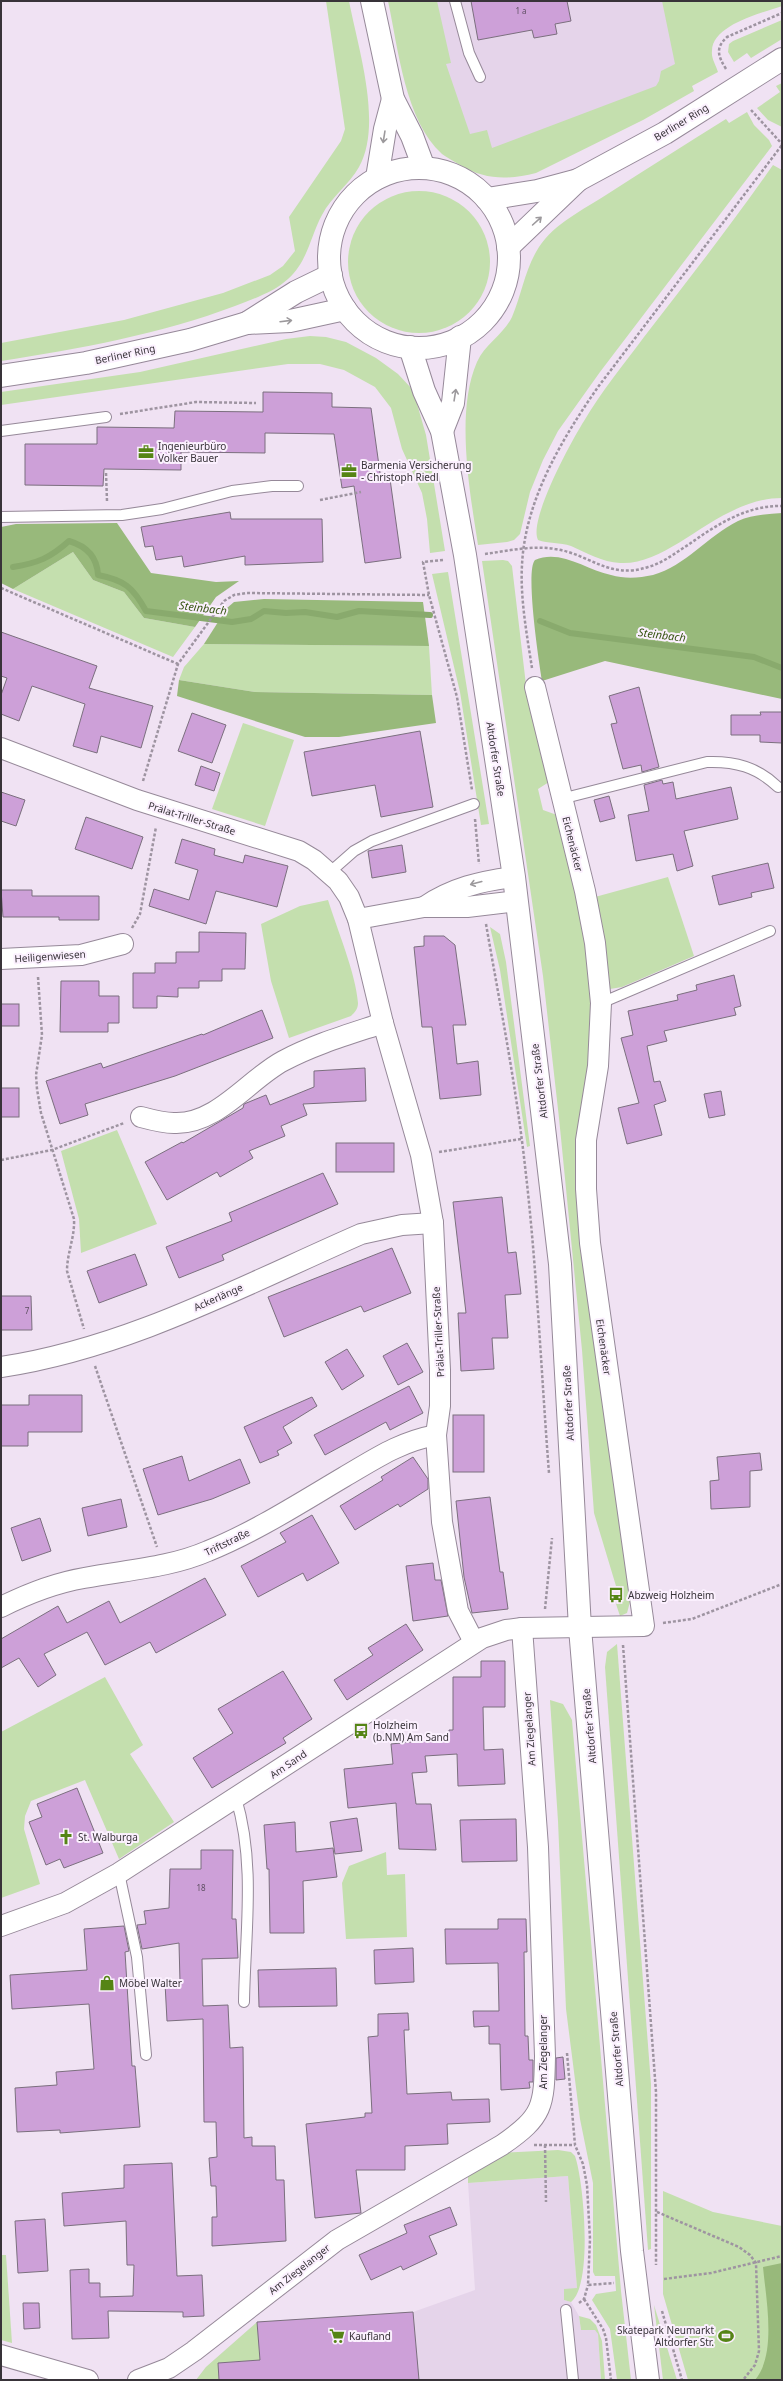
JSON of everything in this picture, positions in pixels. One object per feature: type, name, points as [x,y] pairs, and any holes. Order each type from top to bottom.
[{"type":"main road","points":[[372,1],[393,99],[412,136],[424,168]]},
{"type":"main road","name":"Berliner Ring","points":[[487,199],[537,191],[578,180],[665,133],[782,60]]},
{"type":"main road","points":[[377,178],[388,114],[393,99]]},
{"type":"main road","points":[[424,168],[441,170],[460,178],[487,199],[501,221],[508,247],[508,274],[498,299],[482,321],[460,337],[438,345],[410,347],[389,342],[370,333],[361,327],[345,309],[331,275],[330,246],[338,219],[355,195],[377,178],[402,170],[424,168]]},
{"type":"main road","name":"Berliner Ring","points":[[508,247],[578,180]]},
{"type":"main road","name":"Berliner Ring","points":[[247,323],[296,292],[331,275]]},
{"type":"main road","name":"Berliner Ring","points":[[1,376],[108,358],[190,340],[247,323],[290,321],[345,309]]},
{"type":"main road","points":[[442,432],[453,403],[460,337]]},
{"type":"main road","name":"Altdorfer Straße","points":[[410,347],[424,392],[442,432],[465,554],[514,877],[560,1264],[580,1628],[632,2251],[648,2380]]},
{"type":"street","name":"Eichenäcker","points":[[535,686],[588,906],[595,943],[601,1003],[598,1066],[586,1140],[586,1197],[590,1243],[644,1626]]},
{"type":"street","name":"Prälat-Triller-Straße","points":[[1,748],[160,808],[299,851],[329,873],[349,897],[358,919],[383,1023],[421,1155],[433,1223],[440,1370],[440,1406],[436,1435],[442,1522],[451,1581],[458,1611],[474,1642]]},
{"type":"street","points":[[424,907],[438,898],[468,885],[514,877]]},
{"type":"street","points":[[358,919],[424,907],[467,907],[517,901]]},
{"type":"street","name":"Heiligenwiesen","points":[[1,959],[81,955],[123,944]]},
{"type":"street","points":[[141,1117],[175,1124],[185,1123],[199,1118],[233,1100],[266,1072],[298,1053],[383,1023]]},
{"type":"street","name":"Ackerlänge","points":[[1,1367],[56,1357],[89,1348],[176,1315],[361,1234],[402,1225],[433,1223]]},
{"type":"street","name":"Triftstraße","points":[[1,1607],[61,1583],[198,1556],[288,1510],[389,1450],[415,1439],[436,1435]]},
{"type":"street","points":[[580,1628],[621,1628],[644,1626]]},
{"type":"street","name":"Am Sand","points":[[1,1926],[65,1903],[119,1873],[474,1642],[493,1634],[522,1628],[580,1628]]},
{"type":"street","name":"Am Ziegelanger","points":[[138,2380],[169,2368],[194,2351],[337,2240],[502,2145],[530,2124],[542,2102],[544,2089],[538,1847],[522,1628]]},
{"type":"street","points":[[1,2355],[88,2380]]},
{"type":"lane","points":[[455,1],[470,53],[480,77]]},
{"type":"lane","points":[[1,431],[106,417]]},
{"type":"lane","points":[[1,517],[107,516],[162,509],[232,491],[272,486],[298,486]]},
{"type":"lane","points":[[561,799],[688,766],[723,761],[755,769],[778,787]]},
{"type":"lane","points":[[329,873],[354,851],[372,841],[474,804]]},
{"type":"lane","points":[[601,1003],[770,931]]},
{"type":"lane","points":[[236,1798],[244,1825],[249,1895],[245,1934],[244,2002]]},
{"type":"lane","points":[[119,1873],[137,1957],[146,2055]]},
{"type":"lane","points":[[566,2310],[573,2380]]},
{"type":"path","points":[[726,69],[718,55],[721,42],[727,37],[782,13]]},
{"type":"path","points":[[535,686],[526,629],[521,566],[523,549],[540,490],[570,428],[630,344],[782,144],[751,110]]},
{"type":"path","points":[[106,417],[196,402],[256,403]]},
{"type":"path","points":[[106,473],[107,516]]},
{"type":"path","points":[[320,500],[361,492]]},
{"type":"path","points":[[484,554],[523,549],[556,549],[571,553],[602,567],[632,571],[666,560],[713,528],[740,514],[757,509],[782,506]]},
{"type":"path","points":[[443,560],[423,562],[429,595],[457,697],[474,804],[479,867]]},
{"type":"path","points":[[1,588],[178,664]]},
{"type":"path","points":[[137,800],[178,664],[224,600],[234,595],[246,593],[429,595]]},
{"type":"path","points":[[123,944],[140,914],[160,808]]},
{"type":"path","points":[[37,958],[42,1034],[36,1075],[37,1089],[52,1150],[74,1219],[75,1231],[67,1262],[68,1271],[89,1348],[163,1564]]},
{"type":"path","points":[[1,1160],[52,1150],[141,1117]]},
{"type":"path","points":[[421,1155],[521,1139]]},
{"type":"path","points":[[644,1626],[692,1619],[782,1584]]},
{"type":"path","points":[[621,1628],[656,2092],[656,2271]]},
{"type":"path","points":[[502,2145],[575,2145]]},
{"type":"path","points":[[545,2145],[546,2202]]},
{"type":"path","points":[[657,2212],[740,2247],[750,2255],[756,2263],[759,2351],[755,2365],[743,2380]]},
{"type":"path","points":[[664,2279],[711,2273],[782,2256]]},
{"type":"path","points":[[566,2310],[584,2300],[588,2285]]},
{"type":"path","points":[[584,2300],[603,2329],[606,2338],[611,2380]]},
{"type":"path","points":[[661,2306],[682,2380]]},
{"type":"shaded area","points":[[406,1],[668,1],[683,78],[518,163],[462,145]]},
{"type":"shaded area","points":[[568,2176],[577,2288],[564,2300],[571,2302],[579,2316],[581,2330],[596,2330],[598,2334],[601,2380],[196,2380],[206,2367],[257,2322],[413,2312],[475,2290],[468,2183]]},
{"type":"green space","points":[[326,1],[349,1],[366,86],[369,108],[369,130],[366,149],[359,167],[326,209],[318,223],[304,257],[295,272],[282,284],[263,295],[178,325],[120,340],[1,361],[1,343],[124,320],[223,293],[270,275],[283,266],[295,251],[289,217],[341,141],[345,129]]},
{"type":"green space","points":[[388,1],[437,1],[451,63],[446,64],[470,134],[487,130],[492,148],[656,86],[659,81],[661,71],[675,64],[662,1],[782,1],[782,6],[751,16],[729,27],[720,34],[714,42],[712,51],[713,59],[718,72],[692,86],[694,91],[643,120],[536,173],[506,178],[478,174],[469,170],[442,154],[429,140],[419,123],[411,103],[400,61]]},
{"type":"green space","points":[[782,20],[782,39],[751,58],[747,53],[734,62],[728,52],[729,44]]},
{"type":"green space","points":[[782,83],[782,127],[768,120],[757,108],[780,92],[776,86]]},
{"type":"green space","points":[[747,112],[754,125],[769,140],[772,146],[600,372],[558,431],[543,460],[530,492],[520,534],[514,540],[507,542],[478,545],[471,502],[466,453],[467,404],[470,382],[480,356],[509,323],[534,255],[546,238],[561,224],[726,119],[729,123]]},
{"type":"green space","points":[[773,165],[782,170],[782,498],[759,501],[737,509],[716,519],[677,544],[658,554],[639,561],[620,563],[607,561],[571,546],[538,540],[537,530],[539,516],[545,499],[578,431],[591,410],[613,378],[726,230]]},
{"type":"green space","points":[[412,191],[426,191],[453,199],[474,217],[485,235],[489,248],[489,276],[482,296],[464,317],[453,325],[440,330],[426,333],[412,333],[385,325],[364,307],[356,296],[351,283],[348,269],[348,255],[356,228],[374,207],[385,199],[398,194]]},
{"type":"green space","points":[[310,336],[326,337],[346,342],[376,358],[398,374],[413,390],[426,435],[445,551],[430,553],[427,519],[422,493],[402,449],[391,408],[375,387],[344,370],[320,364],[288,364],[1,405],[1,392],[140,372],[286,339]]},
{"type":"green space","points":[[782,513],[782,699],[605,661],[542,681],[531,581],[532,567],[535,560],[545,557],[554,557],[616,576],[632,578],[648,576],[665,571],[676,565],[717,534],[738,521],[765,514]]},
{"type":"green space","points":[[117,523],[151,573],[216,582],[239,581],[216,597],[195,627],[144,618],[124,592],[93,580],[73,552],[13,589],[1,583],[1,527],[16,524]]},
{"type":"green space","points":[[73,552],[93,580],[124,592],[144,618],[195,627],[173,657],[13,589]]},
{"type":"green space","points":[[482,561],[508,561],[512,566],[526,685],[549,782],[538,789],[543,810],[557,815],[579,911],[589,970],[591,1007],[589,1059],[575,1152],[631,1598],[627,1613],[620,1616],[616,1604],[622,1602],[620,1586],[616,1586],[594,1513],[582,1350],[543,976]]},
{"type":"green space","points":[[448,572],[489,824],[481,825],[460,692],[432,574]]},
{"type":"green space","points":[[264,599],[423,602],[429,646],[204,644],[227,608],[234,602]]},
{"type":"green space","points":[[204,644],[429,646],[432,695],[255,692],[179,680],[184,667]]},
{"type":"green space","points":[[179,680],[255,692],[432,695],[436,723],[339,737],[305,737],[177,696]]},
{"type":"green space","points":[[243,723],[294,740],[265,826],[212,809]]},
{"type":"green space","points":[[668,877],[694,956],[622,987],[610,989],[606,985],[595,897]]},
{"type":"green space","points":[[328,900],[354,979],[357,991],[357,1007],[351,1016],[289,1038],[271,981],[261,924],[300,906]]},
{"type":"green space","points":[[490,927],[500,934],[506,962],[530,1146],[527,1147],[500,970]]},
{"type":"green space","points":[[117,1130],[157,1224],[81,1253],[79,1219],[61,1151]]},
{"type":"green space","points":[[617,1644],[651,2084],[651,2249],[648,2250],[605,1667],[607,1652]]},
{"type":"green space","points":[[105,1677],[143,1745],[130,1754],[174,1822],[119,1859],[85,1780],[31,1801],[25,1816],[24,1829],[40,1884],[1,1898],[1,1732]]},
{"type":"green space","points":[[550,1700],[563,1704],[572,1720],[621,2291],[631,2380],[617,2380],[610,2329],[592,2300],[596,2294],[616,2291],[615,2276],[595,2276],[593,2272],[593,2183],[580,2119],[566,2009],[558,1821]]},
{"type":"green space","points":[[386,1852],[387,1875],[405,1874],[407,1937],[346,1939],[342,1883],[349,1866]]},
{"type":"green space","points":[[558,2150],[571,2152],[575,2156],[581,2187],[585,2232],[582,2276],[578,2292],[571,2302],[564,2300],[564,2289],[577,2288],[568,2176],[468,2183],[468,2171],[498,2153]]},
{"type":"green space","points":[[663,2191],[713,2212],[782,2226],[782,2380],[688,2380],[663,2294]]},
{"type":"green space","points":[[1,2255],[6,2255],[12,2343],[1,2340]]},
{"type":"green space","points":[[782,2263],[782,2380],[755,2380],[762,2369],[768,2341],[768,2310],[763,2267]]},
{"type":"green space","points":[[654,2305],[677,2380],[663,2380]]},
{"type":"green space","points":[[579,2316],[590,2319],[596,2325],[602,2341],[605,2380],[601,2380],[598,2334],[595,2330],[581,2330]]},
{"type":"green space","points":[[257,2322],[260,2360],[218,2363],[219,2380],[196,2380],[206,2367]]},
{"type":"building","points":[[471,1],[567,1],[571,21],[555,24],[557,34],[534,38],[532,30],[478,40]]},
{"type":"building","points":[[263,392],[332,393],[332,407],[371,408],[381,480],[390,479],[401,558],[365,563],[354,486],[342,488],[334,434],[265,433],[265,453],[181,452],[181,470],[104,469],[103,486],[25,485],[25,444],[97,444],[97,427],[174,428],[175,411],[263,412]]},
{"type":"building","points":[[230,512],[231,519],[322,519],[323,562],[245,565],[245,556],[184,567],[182,556],[156,560],[153,546],[145,547],[141,527]]},
{"type":"building","points":[[1,632],[97,666],[89,688],[153,706],[141,748],[101,736],[97,753],[73,746],[85,704],[32,686],[19,721],[1,714],[1,695],[7,678],[1,676]]},
{"type":"building","points":[[639,687],[659,767],[642,772],[641,765],[623,769],[611,724],[617,723],[609,696]]},
{"type":"building","points":[[760,712],[782,712],[782,743],[760,742],[760,735],[731,735],[731,715],[761,715]]},
{"type":"building","points":[[192,713],[226,725],[212,763],[178,751]]},
{"type":"building","points":[[420,731],[433,807],[381,817],[375,785],[312,796],[304,752]]},
{"type":"building","points":[[201,766],[220,773],[214,791],[195,785]]},
{"type":"building","points":[[662,780],[663,784],[673,782],[676,799],[731,787],[738,819],[684,831],[693,866],[677,871],[673,854],[636,861],[628,815],[649,811],[644,785]]},
{"type":"building","points":[[1,792],[25,800],[16,826],[1,821]]},
{"type":"building","points":[[609,796],[615,818],[600,822],[594,800]]},
{"type":"building","points":[[86,817],[143,837],[132,869],[75,849]]},
{"type":"building","points":[[182,839],[215,849],[214,855],[243,863],[245,855],[288,866],[277,907],[216,891],[206,924],[149,906],[154,889],[189,900],[198,870],[175,863]]},
{"type":"building","points":[[402,845],[406,872],[372,878],[368,851]]},
{"type":"building","points":[[768,863],[774,888],[751,893],[752,897],[719,905],[712,876]]},
{"type":"building","points":[[1,890],[32,890],[32,896],[99,896],[99,920],[59,920],[59,917],[3,917]]},
{"type":"building","points":[[199,932],[246,933],[245,969],[222,969],[222,981],[199,981],[199,988],[178,988],[178,997],[157,996],[157,1008],[133,1008],[133,973],[155,973],[155,963],[176,963],[176,952],[199,952]]},
{"type":"building","points":[[424,936],[444,936],[455,945],[466,1025],[453,1025],[457,1064],[478,1061],[481,1095],[440,1099],[432,1027],[422,1027],[414,947],[424,946]]},
{"type":"building","points":[[734,975],[741,1006],[734,1008],[736,1015],[664,1031],[667,1041],[647,1046],[654,1082],[660,1081],[666,1101],[654,1105],[662,1135],[627,1144],[618,1108],[639,1103],[621,1038],[633,1035],[628,1011],[678,1000],[677,995],[697,990],[696,985]]},
{"type":"building","points":[[61,981],[99,981],[99,996],[119,996],[119,1023],[108,1023],[108,1032],[60,1032]]},
{"type":"building","points":[[1,1004],[19,1004],[19,1026],[1,1026]]},
{"type":"building","points":[[262,1010],[273,1038],[175,1076],[85,1104],[88,1115],[60,1124],[46,1081],[101,1063],[103,1068],[202,1034],[203,1035]]},
{"type":"building","points":[[365,1068],[366,1101],[303,1104],[307,1115],[281,1126],[285,1136],[249,1151],[253,1158],[220,1177],[217,1172],[167,1200],[145,1162],[182,1142],[183,1143],[243,1108],[244,1104],[266,1095],[270,1105],[314,1087],[314,1071]]},
{"type":"building","points":[[1,1088],[19,1088],[19,1117],[1,1117]]},
{"type":"building","points":[[721,1091],[725,1115],[709,1118],[704,1094]]},
{"type":"building","points":[[336,1143],[394,1143],[394,1172],[336,1172]]},
{"type":"building","points":[[323,1173],[338,1204],[222,1255],[224,1260],[179,1278],[166,1247],[232,1221],[229,1213]]},
{"type":"building","points":[[502,1197],[508,1253],[516,1252],[521,1294],[505,1295],[508,1338],[492,1338],[494,1369],[461,1371],[458,1313],[466,1313],[453,1202]]},
{"type":"building","points":[[392,1248],[411,1293],[364,1312],[361,1306],[284,1337],[268,1297]]},
{"type":"building","points":[[135,1254],[147,1285],[99,1303],[87,1271]]},
{"type":"building","points":[[1,1296],[31,1296],[32,1330],[1,1330]]},
{"type":"building","points":[[407,1343],[423,1372],[398,1385],[383,1356]]},
{"type":"building","points":[[347,1349],[364,1376],[342,1390],[325,1362]]},
{"type":"building","points":[[409,1386],[423,1413],[390,1430],[386,1422],[325,1455],[314,1435]]},
{"type":"building","points":[[29,1395],[82,1395],[82,1432],[28,1432],[28,1446],[1,1446],[1,1405],[29,1405]]},
{"type":"building","points":[[312,1397],[317,1406],[283,1427],[292,1443],[277,1451],[279,1455],[260,1463],[244,1427]]},
{"type":"building","points":[[453,1415],[484,1415],[484,1472],[453,1472]]},
{"type":"building","points":[[760,1453],[762,1470],[750,1471],[750,1507],[711,1509],[710,1481],[719,1480],[717,1457]]},
{"type":"building","points":[[182,1456],[189,1481],[240,1459],[250,1483],[212,1499],[158,1515],[143,1469]]},
{"type":"building","points":[[413,1457],[428,1479],[428,1489],[400,1507],[398,1504],[355,1530],[340,1506],[383,1480],[381,1477]]},
{"type":"building","points":[[490,1497],[500,1572],[503,1572],[508,1609],[472,1613],[464,1577],[456,1501]]},
{"type":"building","points":[[121,1499],[127,1527],[88,1536],[82,1508]]},
{"type":"building","points":[[312,1515],[339,1563],[307,1581],[303,1573],[258,1597],[241,1566],[286,1542],[280,1533]]},
{"type":"building","points":[[40,1518],[51,1551],[22,1561],[11,1528]]},
{"type":"building","points":[[433,1563],[435,1580],[441,1580],[448,1616],[413,1621],[406,1566]]},
{"type":"building","points":[[205,1578],[226,1615],[156,1653],[150,1642],[105,1665],[87,1632],[44,1654],[56,1675],[38,1687],[19,1658],[1,1668],[1,1639],[58,1606],[67,1623],[109,1601],[120,1623]]},
{"type":"building","points":[[406,1624],[423,1650],[347,1700],[334,1680],[373,1655],[368,1648]]},
{"type":"building","points":[[481,1661],[505,1661],[505,1707],[483,1707],[484,1750],[503,1749],[505,1784],[458,1786],[457,1754],[425,1756],[427,1772],[412,1773],[416,1804],[431,1804],[436,1850],[399,1849],[396,1803],[348,1808],[344,1769],[393,1764],[391,1744],[449,1738],[449,1730],[453,1730],[453,1677],[481,1677]]},
{"type":"building","points":[[283,1671],[312,1719],[283,1738],[286,1743],[212,1788],[193,1758],[233,1733],[218,1709]]},
{"type":"building","name":"St. Walburga","points":[[77,1788],[103,1853],[64,1868],[60,1859],[46,1865],[29,1822],[42,1817],[37,1804]]},
{"type":"building","points":[[357,1818],[362,1851],[335,1854],[330,1822]]},
{"type":"building","points":[[516,1819],[517,1861],[462,1862],[460,1820]]},
{"type":"building","points":[[295,1822],[296,1852],[333,1848],[337,1877],[303,1881],[304,1933],[270,1933],[269,1869],[267,1869],[264,1825]]},
{"type":"building","points":[[201,1850],[233,1850],[232,1919],[236,1919],[238,1958],[202,1959],[203,2006],[228,2005],[230,2048],[243,2047],[244,2138],[252,2137],[252,2146],[275,2146],[276,2180],[284,2180],[286,2241],[212,2246],[212,2217],[217,2217],[216,2186],[211,2186],[209,2158],[217,2157],[216,2122],[204,2122],[203,2019],[167,2021],[165,1983],[180,1982],[179,1943],[142,1949],[137,1925],[146,1924],[144,1911],[169,1908],[170,1869],[201,1869]]},
{"type":"building","points":[[498,1919],[526,1919],[527,1952],[524,1952],[525,2036],[528,2036],[529,2060],[533,2060],[533,2082],[529,2082],[530,2088],[501,2090],[500,2044],[489,2044],[489,2026],[474,2027],[473,2011],[499,2011],[498,1963],[446,1964],[445,1929],[498,1929]]},
{"type":"building","points":[[124,1926],[129,1951],[125,1952],[132,2066],[135,2066],[140,2127],[60,2133],[60,2130],[17,2132],[15,2088],[57,2085],[56,2072],[94,2069],[89,2004],[12,2009],[10,1975],[87,1970],[84,1929]]},
{"type":"building","points":[[413,1948],[414,1982],[375,1984],[374,1950]]},
{"type":"building","points":[[336,1968],[337,2006],[259,2007],[258,1970]]},
{"type":"building","points":[[408,2013],[409,2030],[404,2030],[407,2094],[451,2092],[452,2100],[489,2099],[490,2122],[447,2124],[448,2144],[405,2146],[405,2170],[356,2170],[361,2213],[315,2218],[306,2124],[365,2117],[365,2113],[372,2113],[368,2037],[378,2036],[378,2014]]},
{"type":"building","points":[[563,2057],[565,2079],[556,2080],[556,2058]]},
{"type":"building","points":[[172,2163],[177,2276],[202,2275],[204,2316],[183,2317],[183,2312],[108,2311],[109,2338],[72,2339],[70,2270],[89,2269],[89,2283],[100,2283],[100,2297],[133,2296],[134,2265],[127,2265],[126,2221],[64,2226],[62,2193],[124,2188],[124,2165]]},
{"type":"building","points":[[450,2207],[457,2225],[429,2236],[437,2254],[403,2270],[401,2266],[371,2280],[359,2255],[407,2233],[404,2225]]},
{"type":"building","points":[[45,2219],[48,2271],[18,2273],[15,2221]]},
{"type":"building","points":[[23,2303],[39,2303],[40,2328],[24,2329]]},
{"type":"building","name":"Kaufland","points":[[413,2312],[419,2380],[219,2380],[218,2363],[260,2360],[257,2322]]},
{"type":"waterway","name":"Steinbach","points":[[13,567],[30,564],[50,556],[69,541],[81,546],[90,553],[95,562],[98,575],[115,579],[132,590],[146,611],[232,622],[251,619],[264,611],[286,613],[305,612],[337,617],[359,611],[430,615]]},
{"type":"waterway","name":"Steinbach","points":[[540,621],[570,633],[754,657],[782,668]]},
{"type":"place","name":"Ingenieurbüro Volker Bauer","points":[[146,452]]},
{"type":"place","name":"Barmenia Versicherung - Christoph Riedl","points":[[349,471]]},
{"type":"place","name":"Abzweig Holzheim","points":[[616,1595]]},
{"type":"place","name":"Holzheim (b.NM) Am Sand","points":[[361,1731]]},
{"type":"place","name":"St. Walburga","points":[[66,1837]]},
{"type":"place","name":"Möbel Walter","points":[[107,1983]]},
{"type":"place","name":"Kaufland","points":[[337,2336]]},
{"type":"place","name":"Skatepark Neumarkt Altdorfer Str.","points":[[726,2336]]}]
